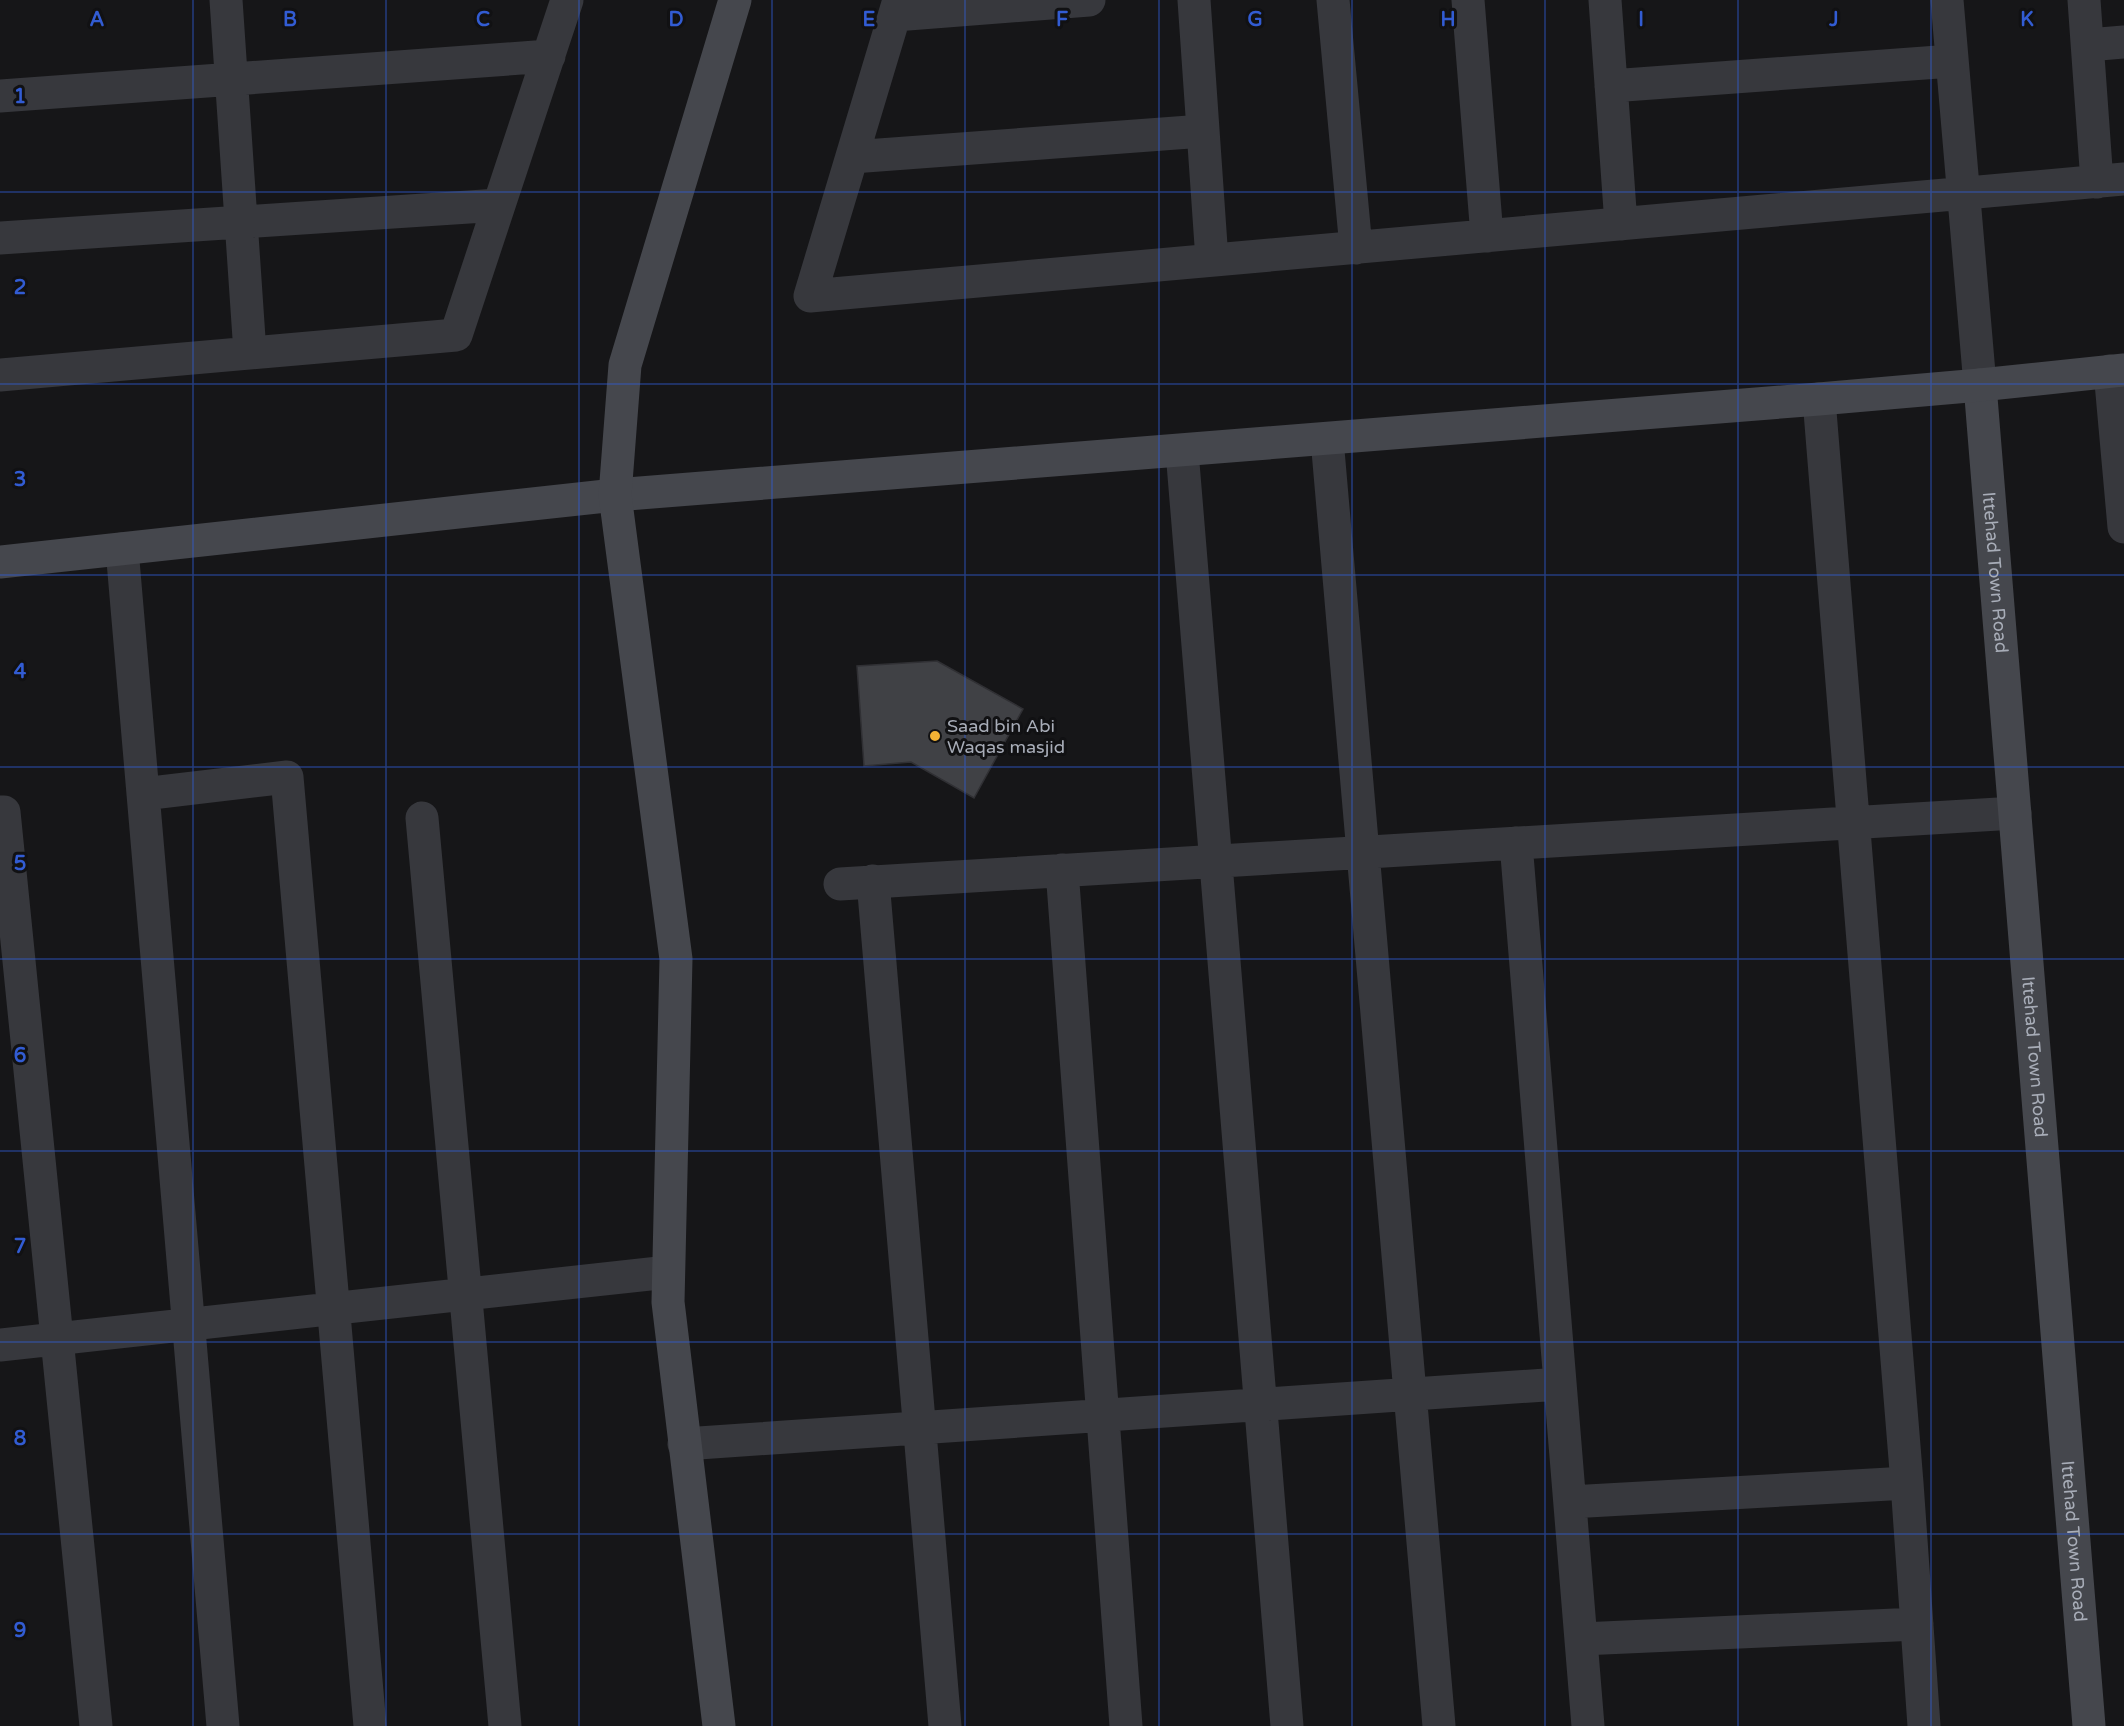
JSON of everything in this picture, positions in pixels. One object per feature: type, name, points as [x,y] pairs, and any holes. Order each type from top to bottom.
[{"type":"street","points":[[226,0],[250,353]]},
{"type":"street","points":[[0,375],[456,335],[567,0]]},
{"type":"street","points":[[719,1726],[668,1302],[676,959],[615,495],[625,365],[735,0]]},
{"type":"street","points":[[1089,0],[897,8],[810,296],[2110,181],[2088,45],[2084,0]]},
{"type":"street","points":[[1194,0],[1212,260]]},
{"type":"street","points":[[1333,0],[1356,248]]},
{"type":"street","points":[[1468,0],[1487,236]]},
{"type":"street","points":[[1605,0],[1621,224]]},
{"type":"street","points":[[1947,0],[1980,385]]},
{"type":"street","points":[[2088,45],[2124,42]]},
{"type":"street","points":[[0,96],[549,56]]},
{"type":"street","points":[[1611,86],[1952,61]]},
{"type":"street","points":[[852,157],[1203,131]]},
{"type":"street","points":[[0,238],[499,205]]},
{"type":"street","points":[[0,562],[615,495],[1819,399],[2117,371],[2124,528]]},
{"type":"street","name":"Ittehad Town Road","points":[[1980,385],[2089,1726]]},
{"type":"street","points":[[1819,399],[1907,1483],[1924,1726]]},
{"type":"street","points":[[1327,439],[1439,1726]]},
{"type":"street","points":[[1182,451],[1287,1726]]},
{"type":"street","points":[[122,549],[223,1726]]},
{"type":"street","points":[[143,794],[287,777],[370,1726]]},
{"type":"street","points":[[0,812],[4,812],[96,1726]]},
{"type":"street","points":[[840,884],[2015,813]]},
{"type":"street","points":[[422,818],[505,1726]]},
{"type":"street","points":[[1516,843],[1588,1726]]},
{"type":"street","points":[[1062,870],[1126,1726]]},
{"type":"street","points":[[873,882],[945,1726]]},
{"type":"street","points":[[0,1345],[668,1272]]},
{"type":"street","points":[[684,1444],[1560,1384]]},
{"type":"street","points":[[1570,1502],[1907,1483]]},
{"type":"street","points":[[1581,1639],[1917,1624]]},
{"type":"building","name":"Saad bin Abi Waqas masjid","points":[[937,661],[1023,709],[974,798],[911,762],[864,766],[857,666]]},
{"type":"place","name":"Saad bin Abi Waqas masjid","points":[[935,736]]}]
